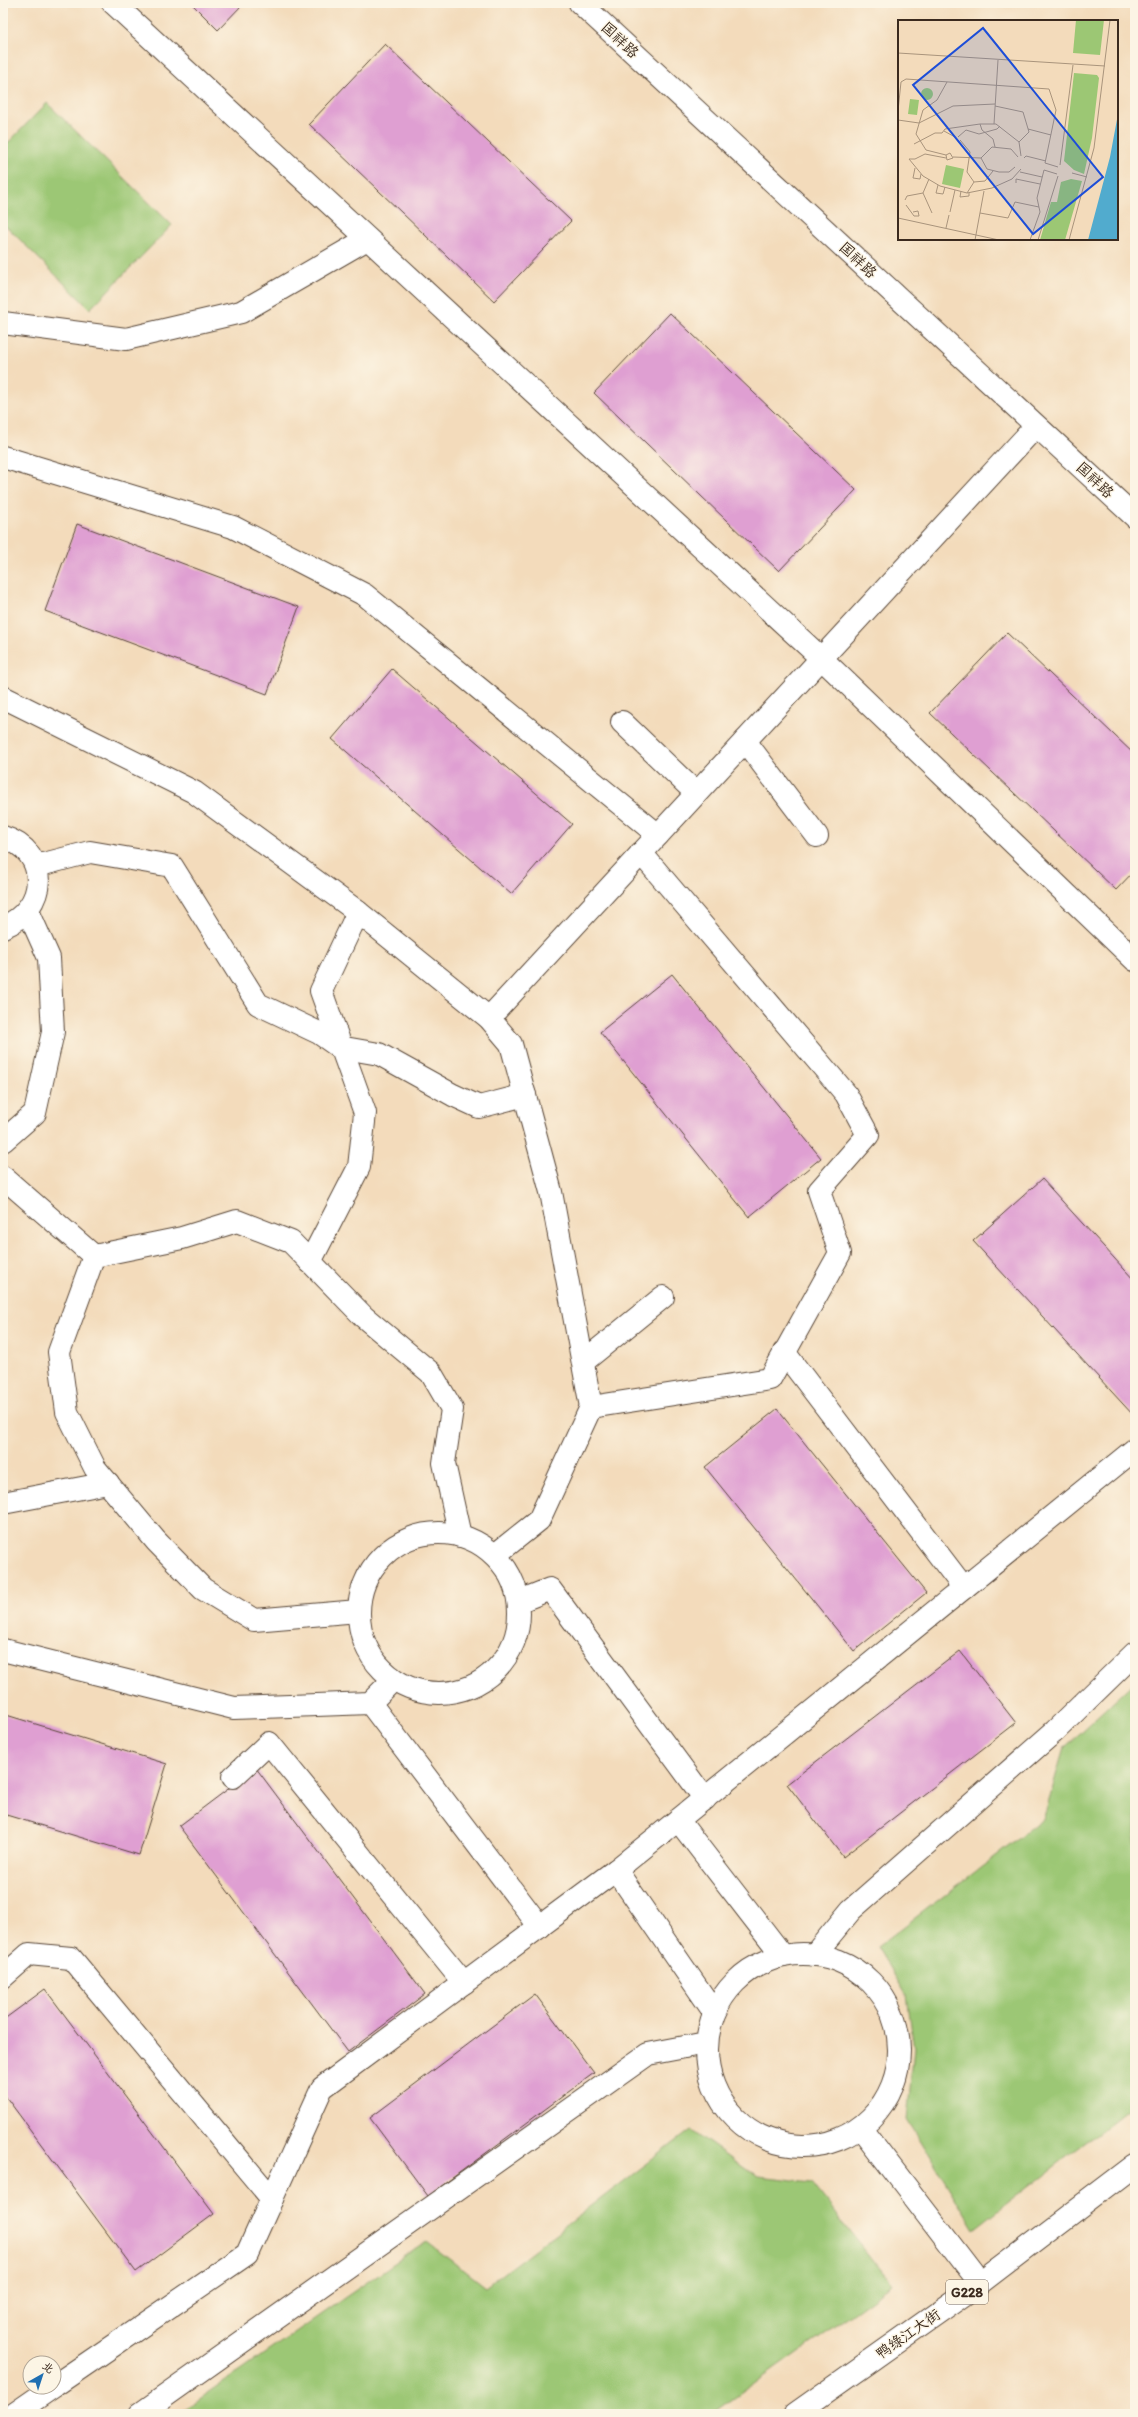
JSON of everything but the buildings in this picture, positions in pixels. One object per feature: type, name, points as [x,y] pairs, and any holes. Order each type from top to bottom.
[{"type":"main road","points":[[113,3],[821,658],[1135,960]]},
{"type":"main road","name":"国祥路","points":[[580,3],[1135,517]]},
{"type":"main road","points":[[3,323],[126,339],[241,312],[367,238]]},
{"type":"main road","points":[[489,1018],[1036,426]]},
{"type":"main road","points":[[3,457],[233,527],[365,595],[658,835]]},
{"type":"main road","points":[[3,697],[194,792],[358,912],[489,1018],[511,1044],[551,1192],[591,1407],[538,1520],[495,1555]]},
{"type":"main road","points":[[622,722],[696,793]]},
{"type":"main road","points":[[745,741],[817,836]]},
{"type":"main road","points":[[3,834],[18,843],[28,853],[36,866],[38,881],[36,898],[28,911],[16,922],[3,927]]},
{"type":"main road","points":[[36,866],[90,852],[172,866],[258,1004],[319,1033],[340,1047],[379,1054],[479,1107],[525,1095]]},
{"type":"main road","points":[[591,1407],[770,1378],[840,1252],[819,1191],[868,1135],[846,1094],[641,853]]},
{"type":"main road","points":[[3,1141],[35,1113],[53,1032],[49,958],[28,911]]},
{"type":"main road","points":[[310,1262],[359,1167],[365,1113],[321,992],[358,912]]},
{"type":"main road","points":[[3,1177],[94,1256]]},
{"type":"main road","points":[[94,1256],[182,1238],[237,1221],[291,1242],[364,1317],[431,1373],[452,1409],[444,1463],[460,1536]]},
{"type":"main road","points":[[94,1256],[59,1352],[67,1412],[95,1468],[156,1541],[203,1589],[254,1620],[358,1612]]},
{"type":"main road","points":[[583,1362],[663,1297]]},
{"type":"main road","points":[[784,1352],[964,1588]]},
{"type":"main road","points":[[62,2381],[247,2254],[322,2088],[616,1870],[1135,1449]]},
{"type":"main road","points":[[3,1503],[108,1483]]},
{"type":"main road","points":[[447,1533],[460,1536],[473,1540],[495,1555],[511,1576],[520,1601],[519,1628],[510,1653],[493,1673],[471,1688],[445,1694],[418,1691],[394,1680],[374,1661],[362,1638],[358,1612],[363,1586],[376,1562],[396,1544],[420,1534],[447,1533]]},
{"type":"main road","points":[[520,1601],[550,1589],[705,1799]]},
{"type":"main road","points":[[3,1650],[234,1708],[370,1703],[394,1680]]},
{"type":"main road","points":[[814,1955],[850,1910],[1055,1730],[1135,1653]]},
{"type":"main road","points":[[370,1703],[540,1927]]},
{"type":"main road","points":[[233,1777],[269,1743],[464,1983]]},
{"type":"main road","points":[[678,1820],[783,1956]]},
{"type":"main road","points":[[616,1870],[714,2012]]},
{"type":"main road","points":[[3,1977],[29,1954],[71,1958],[272,2199]]},
{"type":"main road","points":[[814,1955],[846,1964],[872,1983],[890,2010],[899,2042],[897,2074],[883,2104],[861,2128],[832,2143],[799,2147],[769,2141],[742,2125],[722,2102],[709,2074],[706,2043],[714,2012],[730,1986],[754,1967],[783,1956],[814,1955]]},
{"type":"main road","points":[[140,2414],[648,2054],[706,2043]]},
{"type":"main road","points":[[861,2128],[980,2283]]},
{"type":"main road","name":"鸭绿江大街","points":[[795,2414],[980,2283],[1135,2165]]},
{"type":"main road","points":[[14,2414],[42,2395]]},
{"type":"green space","points":[[47,103],[172,225],[90,309],[3,223],[3,148]]},
{"type":"green space","points":[[1135,1682],[1135,2104],[974,2229],[907,2119],[914,2048],[907,1996],[877,1947],[1043,1820],[1064,1748]]},
{"type":"green space","points":[[691,2130],[757,2177],[812,2183],[892,2285],[712,2414],[178,2414],[426,2241],[485,2287]]}]
